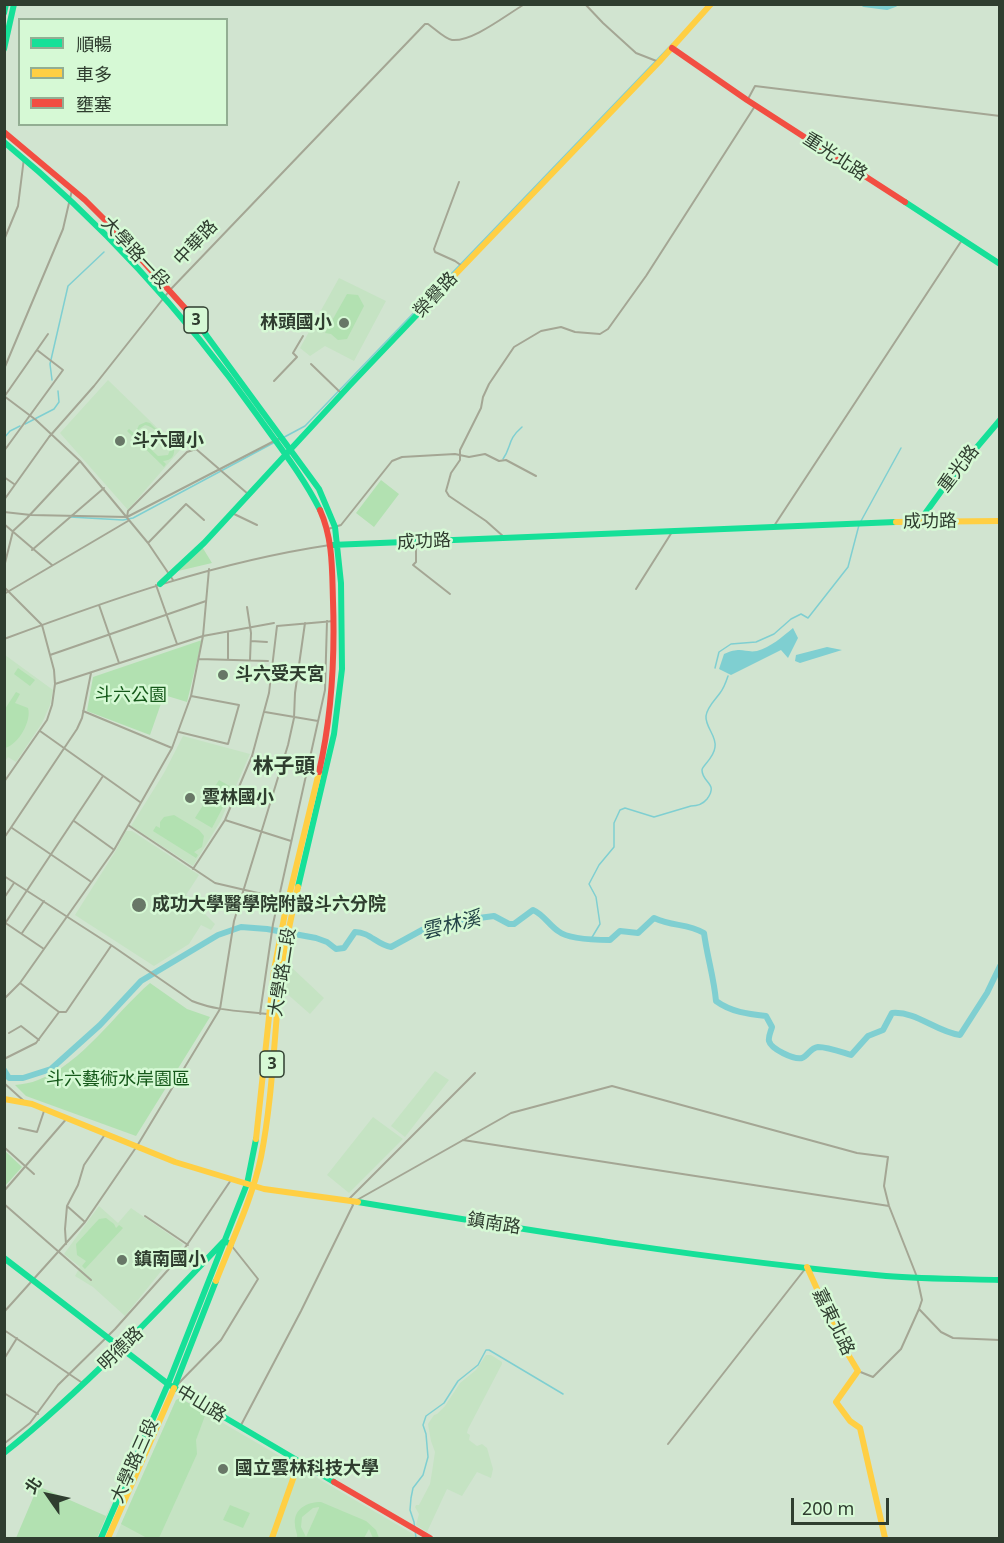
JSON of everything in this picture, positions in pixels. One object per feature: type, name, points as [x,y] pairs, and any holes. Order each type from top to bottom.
[{"type":"main road","points":[[4,13],[6,4]]},
{"type":"main road","points":[[4,49],[14,4]]},
{"type":"main road","name":"榮譽路","points":[[158,585],[172,577],[342,394],[659,62],[711,4]]},
{"type":"main road","name":"重光北路","points":[[672,48],[755,106],[999,264]]},
{"type":"main road","name":"大學路一段","points":[[4,132],[72,189],[114,229],[202,327],[319,489],[334,545]]},
{"type":"main road","name":"大學路一段","points":[[4,142],[112,239],[196,333],[286,455],[331,528]]},
{"type":"main road","name":"重光路","points":[[923,521],[924,515],[950,479],[999,420]]},
{"type":"main road","name":"成功路","points":[[334,545],[774,526],[999,521]]},
{"type":"main road","name":"大學路二段","points":[[334,545],[331,621],[335,645],[334,706]]},
{"type":"main road","name":"大學路二段","points":[[174,1388],[227,1243],[263,1128],[264,1014],[286,927],[342,669],[343,623],[334,545]]},
{"type":"main road","name":"大學路二段","points":[[286,927],[288,900],[301,860]]},
{"type":"main road","name":"大學路二段","points":[[168,1384],[227,1243],[254,1186],[263,1128],[283,940]]},
{"type":"main road","name":"鎮南路","points":[[4,1099],[45,1108],[175,1162],[254,1186],[639,1247],[888,1276],[999,1280]]},
{"type":"main road","name":"明德路","points":[[7,1451],[84,1384],[227,1243]]},
{"type":"main road","name":"中山路","points":[[4,1258],[174,1388],[430,1539]]},
{"type":"main road","name":"嘉東北路","points":[[807,1267],[843,1346],[858,1371],[836,1402],[850,1421],[860,1428],[885,1539]]},
{"type":"main road","name":"大學路三段","points":[[101,1539],[168,1384]]},
{"type":"main road","name":"大學路三段","points":[[108,1539],[174,1388]]},
{"type":"main road","points":[[272,1539],[299,1462]]},
{"type":"street","name":"中華路","points":[[4,500],[51,434],[94,386],[166,298],[170,290],[425,24],[429,24],[454,40],[477,34],[496,21],[507,18],[525,4]]},
{"type":"street","points":[[585,4],[636,53],[659,62]]},
{"type":"street","points":[[747,100],[755,86],[999,116]]},
{"type":"street","points":[[504,537],[486,521],[449,496],[446,491],[451,473],[458,465],[461,455],[459,450],[478,416],[486,390],[514,347],[541,331],[561,327],[575,332],[600,333],[608,329],[646,276],[755,106]]},
{"type":"street","points":[[4,240],[18,206],[24,158]]},
{"type":"street","points":[[459,182],[434,249],[435,252],[463,267]]},
{"type":"street","points":[[4,369],[63,229],[72,189]]},
{"type":"street","points":[[774,526],[962,240]]},
{"type":"street","points":[[48,334],[5,396],[33,417],[80,461],[148,543],[172,577]]},
{"type":"street","points":[[274,381],[297,357],[294,353],[303,336]]},
{"type":"street","points":[[4,452],[26,421],[33,417],[63,370],[37,350]]},
{"type":"street","points":[[311,364],[342,394]]},
{"type":"street","points":[[4,594],[128,518],[282,437]]},
{"type":"street","points":[[128,518],[128,511],[191,449],[196,449],[249,495]]},
{"type":"street","points":[[331,528],[341,525],[392,460],[402,457],[461,455],[469,457],[485,454],[499,460],[506,460],[536,476]]},
{"type":"street","points":[[4,567],[13,531],[80,461]]},
{"type":"street","points":[[4,477],[15,485]]},
{"type":"street","points":[[32,550],[104,488]]},
{"type":"street","points":[[148,543],[186,504],[204,520]]},
{"type":"street","points":[[4,512],[29,516],[128,518]]},
{"type":"street","points":[[232,513],[257,525]]},
{"type":"street","points":[[4,524],[52,565]]},
{"type":"street","points":[[636,589],[672,532]]},
{"type":"street","points":[[416,542],[414,565],[450,594]]},
{"type":"street","name":"成功路","points":[[172,577],[334,545]]},
{"type":"street","points":[[4,999],[20,983],[114,850],[172,748],[191,696],[199,659],[209,569]]},
{"type":"street","points":[[4,639],[158,585],[177,644]]},
{"type":"street","points":[[4,587],[42,625],[55,684],[47,720],[4,782]]},
{"type":"street","points":[[50,655],[206,601]]},
{"type":"street","points":[[99,605],[119,663]]},
{"type":"street","points":[[247,607],[251,627],[250,660]]},
{"type":"street","points":[[55,684],[203,636],[275,624],[331,621]]},
{"type":"street","name":"大學路二段","points":[[264,1014],[270,938],[325,690],[331,621]]},
{"type":"street","points":[[4,1311],[85,1222],[137,1146],[220,1009],[234,921],[278,783],[294,718],[295,693],[305,623]]},
{"type":"street","points":[[193,869],[225,820],[252,756],[269,693],[275,624]]},
{"type":"street","points":[[228,631],[228,659]]},
{"type":"street","points":[[251,641],[267,642]]},
{"type":"street","points":[[199,659],[268,661]]},
{"type":"street","points":[[4,838],[77,729],[91,673]]},
{"type":"street","points":[[179,732],[228,744],[240,705],[191,696]]},
{"type":"street","points":[[83,711],[172,748]]},
{"type":"street","points":[[265,712],[319,721]]},
{"type":"street","points":[[40,731],[141,803]]},
{"type":"street","points":[[45,949],[5,922],[103,776]]},
{"type":"street","points":[[225,820],[292,841]]},
{"type":"street","points":[[74,821],[114,850]]},
{"type":"street","points":[[127,825],[215,883],[288,900]]},
{"type":"street","points":[[12,828],[90,881]]},
{"type":"street","points":[[4,876],[149,970],[192,1001],[220,1009],[275,1015]]},
{"type":"street","points":[[4,898],[15,882]]},
{"type":"street","points":[[22,933],[44,901]]},
{"type":"street","points":[[20,983],[58,1012],[66,1012],[111,945]]},
{"type":"street","points":[[5,1056],[6,1058],[39,1040],[58,1012]]},
{"type":"street","points":[[9,1033],[21,1026],[39,1040]]},
{"type":"street","points":[[351,1201],[475,1073]]},
{"type":"street","points":[[4,1083],[25,1102]]},
{"type":"street","points":[[351,1201],[511,1113],[612,1086],[857,1153],[888,1157],[884,1186],[889,1206],[917,1277],[922,1300],[901,1349],[873,1377],[858,1371]]},
{"type":"street","points":[[19,1128],[37,1132],[45,1108]]},
{"type":"street","points":[[4,1191],[27,1168],[68,1117]]},
{"type":"street","points":[[66,1244],[67,1206],[72,1201],[84,1165],[106,1132]]},
{"type":"street","points":[[463,1140],[889,1206]]},
{"type":"street","points":[[5,1148],[34,1174]]},
{"type":"street","points":[[7,1451],[5,1442],[30,1423],[69,1374],[107,1337],[188,1245],[231,1180]]},
{"type":"street","points":[[240,1427],[333,1246],[353,1205],[351,1201]]},
{"type":"street","points":[[4,1204],[92,1280]]},
{"type":"street","points":[[67,1206],[85,1222]]},
{"type":"street","points":[[145,1216],[188,1245]]},
{"type":"street","points":[[174,1388],[221,1340],[258,1279],[227,1243]]},
{"type":"street","points":[[668,1444],[807,1267]]},
{"type":"street","points":[[920,1309],[941,1332],[953,1338],[999,1340]]},
{"type":"street","points":[[4,1330],[84,1384]]},
{"type":"street","points":[[4,1359],[17,1338]]},
{"type":"street","points":[[4,1393],[38,1414]]},
{"type":"shaded area","name":"林頭國小","points":[[339,278],[386,301],[354,361],[325,346],[310,356],[300,348]]},
{"type":"shaded area","name":"斗六國小","points":[[108,380],[180,450],[128,510],[60,433]]},
{"type":"shaded area","points":[[5,655],[53,690],[50,705],[42,723],[16,762],[8,757],[5,761]]},
{"type":"shaded area","name":"雲林國小","points":[[183,736],[250,754],[220,822],[193,866],[131,826],[164,773]]},
{"type":"shaded area","name":"成功大學醫學院附設斗六分院","points":[[126,831],[132,831],[199,875],[186,895],[215,924],[211,930],[201,925],[189,944],[154,966],[75,915]]},
{"type":"shaded area","points":[[288,964],[324,998],[310,1014],[285,992]]},
{"type":"shaded area","points":[[435,1071],[449,1080],[405,1137],[391,1126]]},
{"type":"shaded area","points":[[373,1117],[403,1139],[349,1193],[327,1175]]},
{"type":"shaded area","name":"鎮南國小","points":[[99,1206],[118,1223],[131,1208],[183,1244],[125,1316],[93,1287],[75,1276],[80,1267],[64,1254]]},
{"type":"shaded area","points":[[486,1355],[491,1355],[502,1364],[467,1433],[470,1435],[469,1440],[477,1446],[482,1444],[487,1448],[493,1469],[491,1478],[477,1472],[462,1496],[447,1489],[427,1532],[416,1525],[419,1514],[415,1507],[419,1505],[430,1484],[432,1472],[435,1452],[428,1424],[434,1415],[445,1406],[460,1383],[476,1370]]},
{"type":"shaded area","name":"國立雲林科技大學","points":[[180,1398],[420,1538],[115,1538],[176,1400]]},
{"type":"green space","points":[[347,294],[358,295],[364,306],[347,339],[338,340],[331,334],[325,333]]},
{"type":"green space","points":[[150,423],[174,447],[172,457],[163,461],[166,464],[164,467],[127,431],[129,429],[135,434],[139,425]],"holes":[[[145,425],[157,431],[167,443],[170,450],[168,455],[158,456],[139,438],[139,429]]]},
{"type":"green space","points":[[381,480],[399,494],[374,527],[356,513]]},
{"type":"green space","points":[[201,545],[212,563],[178,571]]},
{"type":"green space","name":"斗六公園","points":[[202,640],[187,702],[164,695],[150,735],[87,711],[93,677]]},
{"type":"green space","points":[[18,668],[35,680],[30,686],[14,674]]},
{"type":"green space","points":[[16,692],[20,694],[15,703],[28,708],[28,719],[23,732],[15,742],[5,748],[5,709]]},
{"type":"green space","points":[[219,780],[233,788],[212,828],[195,818]]},
{"type":"green space","points":[[174,815],[199,830],[204,836],[202,847],[194,852],[198,855],[196,858],[153,831],[156,826],[160,828],[160,822],[164,817]]},
{"type":"green space","name":"斗六藝術水岸園區","points":[[150,983],[187,1009],[210,1017],[136,1136],[26,1096],[15,1085],[38,1080],[69,1062],[84,1050]]},
{"type":"green space","points":[[5,1151],[22,1167],[4,1186]]},
{"type":"green space","points":[[106,1218],[116,1228],[119,1225],[123,1228],[85,1269],[82,1266],[86,1261],[77,1255],[76,1244],[99,1219]]},
{"type":"green space","points":[[180,1398],[206,1413],[196,1440],[197,1454],[159,1538],[147,1538],[121,1524],[176,1400]]},
{"type":"green space","points":[[38,1486],[106,1516],[112,1503],[97,1538],[16,1538]]},
{"type":"green space","points":[[316,1502],[366,1521],[376,1530],[379,1538],[373,1538],[369,1529],[364,1538],[297,1538],[296,1515],[302,1507]],"holes":[[[319,1507],[306,1537],[301,1527],[302,1517],[313,1508]]]},
{"type":"green space","points":[[230,1505],[250,1513],[243,1528],[223,1520]]},
{"type":"water","points":[[793,628],[798,638],[788,658],[781,650],[731,675],[719,669],[724,654],[735,650],[757,651],[776,641]]},
{"type":"water","points":[[827,647],[842,650],[800,663],[795,661],[796,655]]},
{"type":"waterway","points":[[864,4],[887,7],[895,4]]},
{"type":"waterway","points":[[70,517],[123,520],[133,518],[305,426],[672,44]]},
{"type":"waterway","points":[[52,380],[50,364],[68,286],[104,252]]},
{"type":"waterway","points":[[25,424],[54,409],[59,402],[58,391]]},
{"type":"waterway","points":[[4,438],[10,431],[20,426]]},
{"type":"waterway","points":[[503,459],[512,439],[522,427]]},
{"type":"waterway","points":[[861,521],[901,448]]},
{"type":"waterway","points":[[715,668],[719,652],[731,644],[756,642],[774,634],[791,619],[801,614],[808,618],[848,567],[859,525]]},
{"type":"waterway","points":[[591,939],[600,924],[596,897],[589,884],[599,865],[614,847],[614,823],[620,810],[625,808],[654,817],[696,806],[705,801],[710,794],[711,786],[704,778],[702,770],[713,755],[715,743],[706,716],[723,689],[728,676]]},
{"type":"waterway","name":"雲林溪","points":[[4,1070],[9,1078],[23,1078],[51,1069],[100,1025],[141,981],[218,935],[241,927],[316,938],[336,949],[344,948],[355,932],[365,934],[391,947],[422,930],[472,917],[494,916],[509,924],[514,924],[533,910],[563,934],[590,939],[610,940],[620,931],[638,933],[654,918],[704,933],[716,1001],[734,1010],[766,1016],[772,1027],[769,1038],[771,1044],[783,1053],[798,1058],[804,1057],[818,1047],[851,1055],[868,1036],[883,1030],[892,1013],[910,1015],[960,1035],[987,993],[1000,966]]},
{"type":"waterway","points":[[416,1538],[410,1510],[413,1488],[423,1475],[428,1457],[423,1425],[426,1416],[444,1403],[458,1381],[478,1365],[486,1350],[563,1394]]},
{"type":"traffic: fast","points":[[4,13],[6,4]]},
{"type":"traffic: fast","points":[[4,49],[14,4]]},
{"type":"traffic: fast","points":[[4,142],[108,237],[170,304],[257,415],[298,473],[320,510]]},
{"type":"traffic: fast","points":[[905,202],[1000,264]]},
{"type":"traffic: fast","points":[[160,584],[204,543],[450,280]]},
{"type":"traffic: fast","points":[[193,317],[319,489],[335,527],[341,583],[342,669],[334,734],[298,887]]},
{"type":"traffic: fast","points":[[923,521],[924,515],[950,479],[1000,420]]},
{"type":"traffic: fast","points":[[331,545],[896,522]]},
{"type":"traffic: fast","points":[[256,1139],[247,1184],[168,1384],[334,1482]]},
{"type":"traffic: fast","points":[[358,1202],[555,1234],[753,1262],[886,1276],[1000,1280]]},
{"type":"traffic: fast","points":[[4,1453],[34,1429],[90,1377],[145,1324],[224,1241],[231,1244]]},
{"type":"traffic: fast","points":[[4,1258],[168,1384],[101,1538]]},
{"type":"traffic: fast","points":[[174,1388],[216,1281]]},
{"type":"traffic: slow","points":[[450,280],[659,62],[711,4]]},
{"type":"traffic: slow","points":[[896,522],[1000,521]]},
{"type":"traffic: slow","points":[[256,1139],[274,970],[285,913],[319,772]]},
{"type":"traffic: slow","points":[[216,1281],[247,1204],[261,1157],[271,1088],[281,972],[298,887]]},
{"type":"traffic: slow","points":[[4,1099],[32,1104],[175,1162],[264,1189],[358,1202]]},
{"type":"traffic: slow","points":[[807,1267],[843,1346],[858,1371],[836,1402],[850,1421],[860,1428],[885,1538]]},
{"type":"traffic: slow","points":[[108,1538],[174,1388]]},
{"type":"traffic: slow","points":[[272,1538],[299,1462]]},
{"type":"traffic: jam","points":[[672,48],[747,100],[905,202]]},
{"type":"traffic: jam","points":[[4,132],[85,200],[193,317]]},
{"type":"traffic: jam","points":[[319,772],[330,708],[333,644],[331,554],[320,510]]},
{"type":"traffic: jam","points":[[334,1482],[430,1538]]},
{"type":"place","name":"林頭國小","points":[[344,323]]},
{"type":"place","name":"斗六國小","points":[[120,441]]},
{"type":"place","name":"斗六受天宮","points":[[223,675]]},
{"type":"place","name":"雲林國小","points":[[190,798]]},
{"type":"place","name":"成功大學醫學院附設斗六分院","points":[[139,905]]},
{"type":"place","name":"鎮南國小","points":[[122,1260]]},
{"type":"place","name":"國立雲林科技大學","points":[[223,1469]]},
{"type":"district","name":"林子頭","points":[[284,767]]}]
